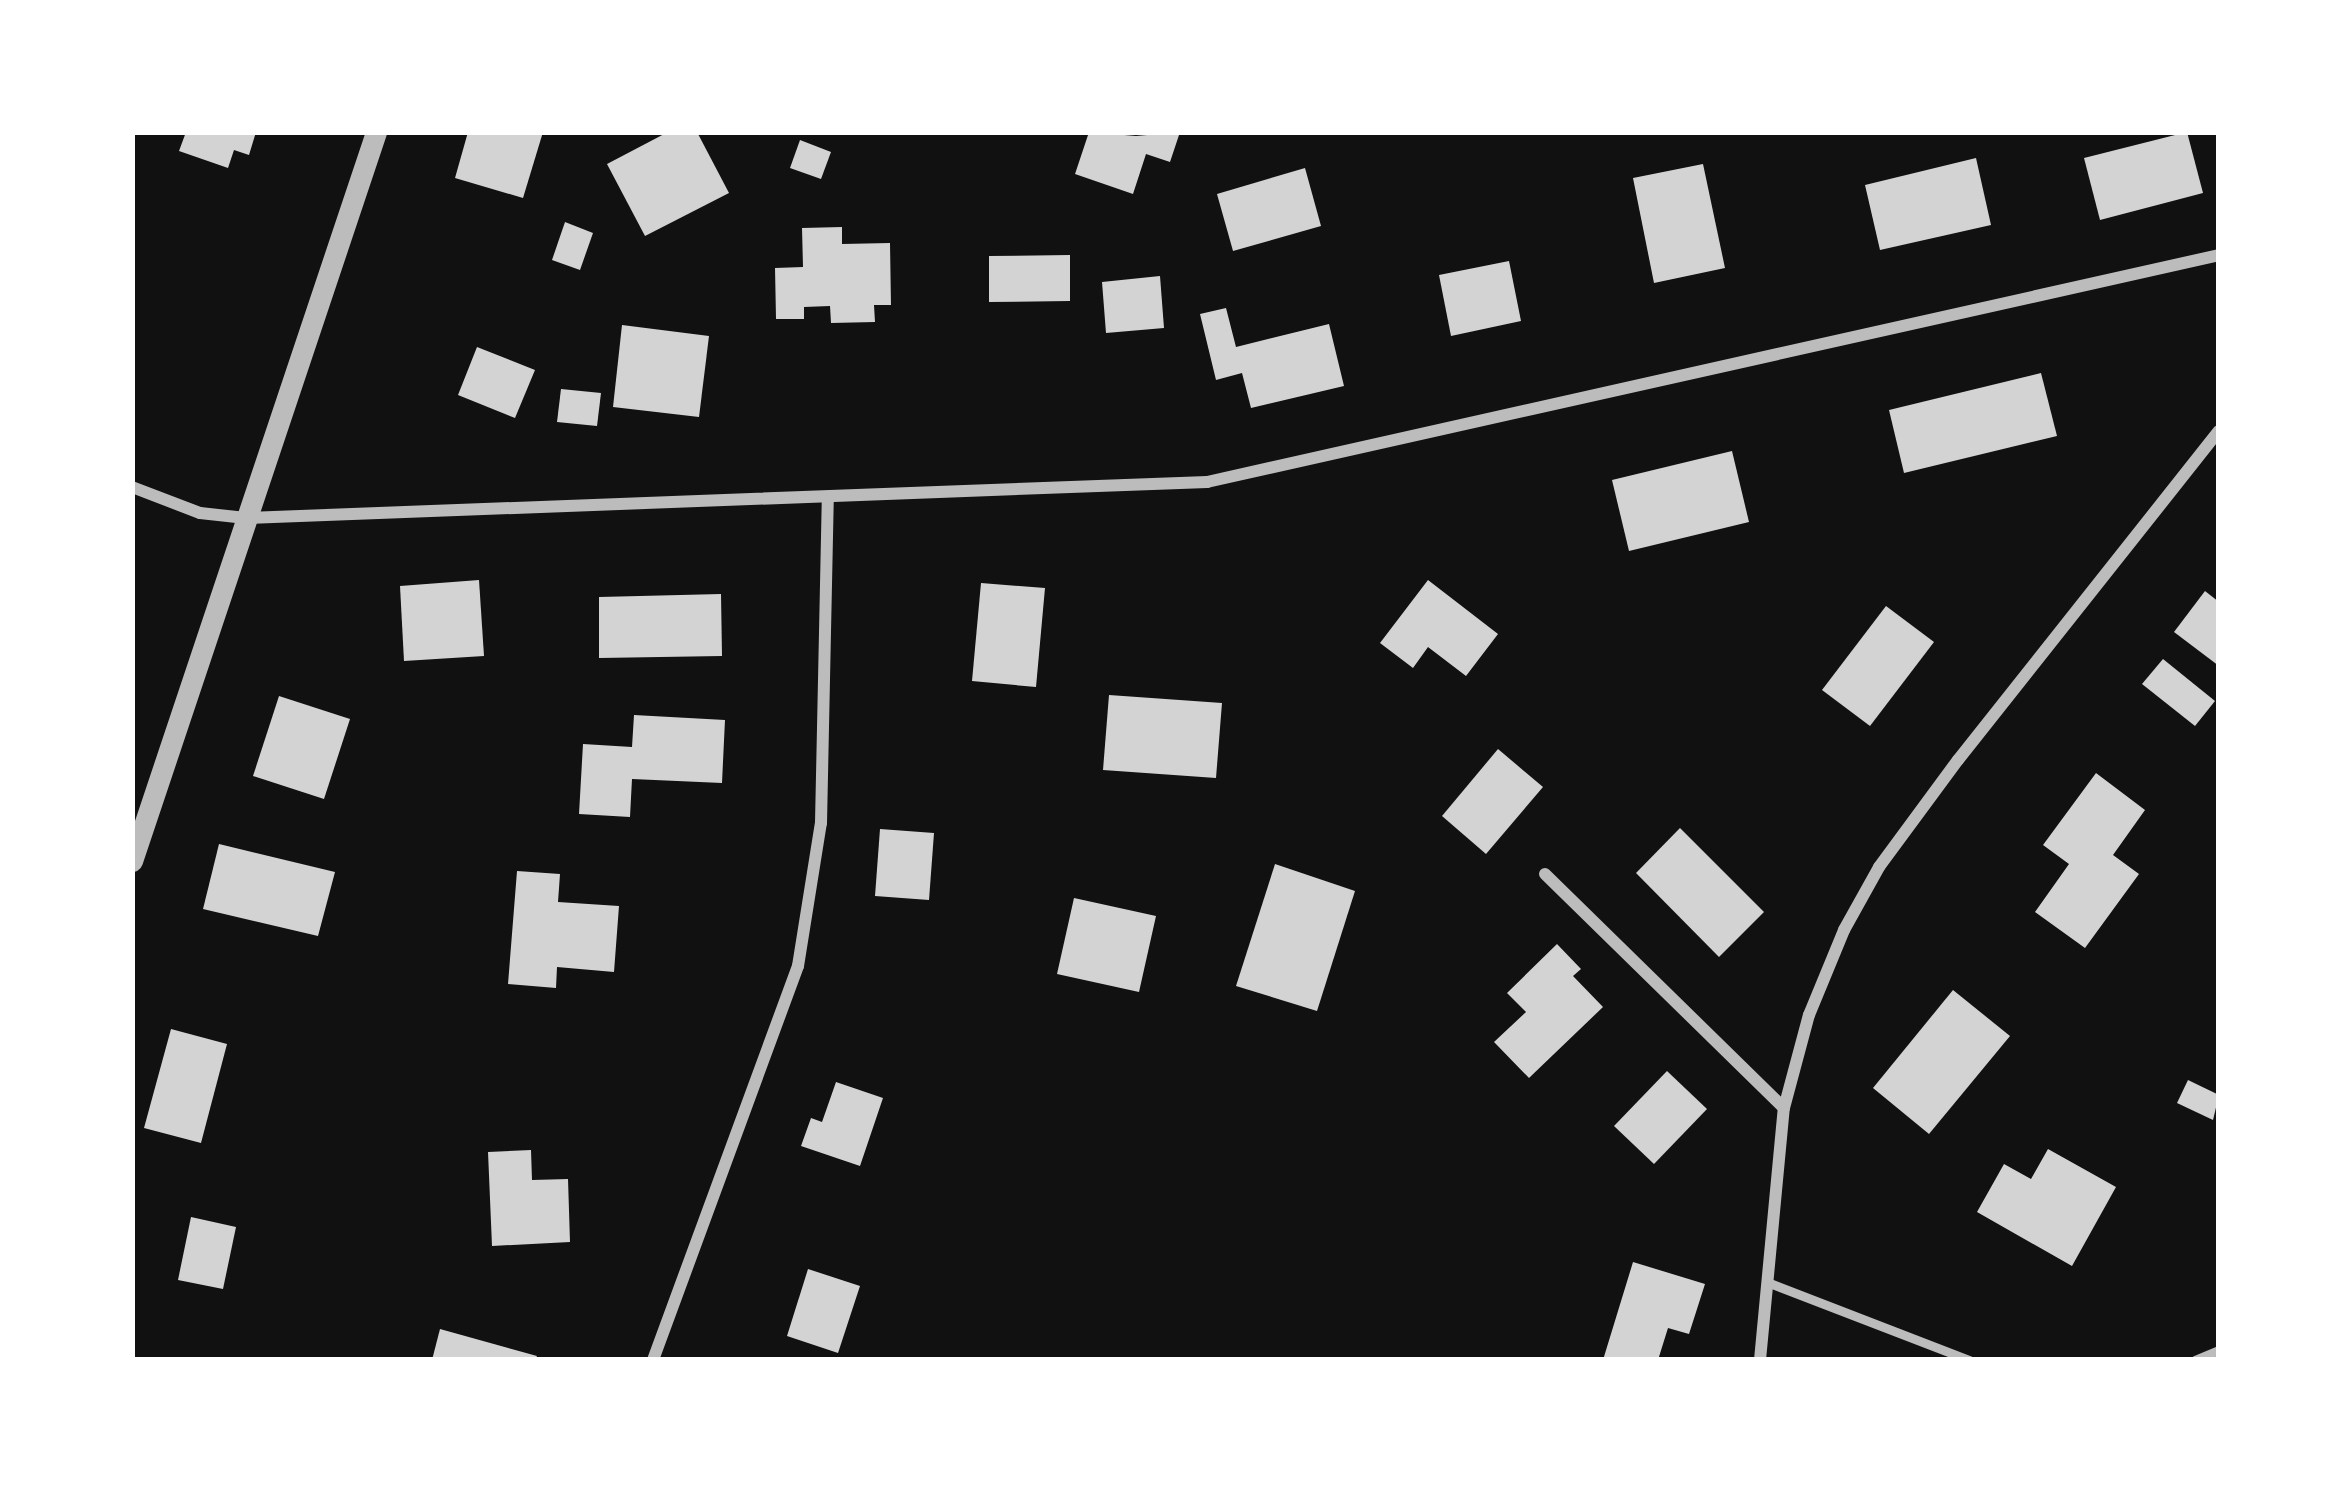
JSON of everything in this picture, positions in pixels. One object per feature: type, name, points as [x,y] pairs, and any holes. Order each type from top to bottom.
[{"type":"street","points":[[132,861],[376,132]]},
{"type":"street","points":[[132,487],[200,513],[246,518],[828,500],[1207,482],[2219,255]]},
{"type":"street","points":[[1760,1360],[1784,1108],[1809,1015],[1844,930],[1879,868],[2219,431]]},
{"type":"street","points":[[652,1360],[785,1010],[801,950],[821,823],[828,500]]},
{"type":"street","points":[[1545,874],[1784,1108]]},
{"type":"lane","points":[[1767,1282],[1969,1360]]},
{"type":"lane","points":[[2195,1360],[2219,1350]]},
{"type":"building","points":[[186,132],[256,132],[249,155],[234,150],[228,168],[179,151]]},
{"type":"building","points":[[468,132],[543,132],[523,198],[455,178]]},
{"type":"building","points":[[668,132],[697,132],[729,193],[645,236],[607,164]]},
{"type":"building","points":[[1089,132],[1136,136],[1180,132],[1170,162],[1146,154],[1133,194],[1075,174]]},
{"type":"building","points":[[2187,132],[2203,193],[2100,220],[2084,158]]},
{"type":"building","points":[[800,140],[831,152],[821,179],[790,168]]},
{"type":"building","points":[[1976,158],[1991,225],[1880,250],[1865,185]]},
{"type":"building","points":[[1703,164],[1725,268],[1654,283],[1633,178]]},
{"type":"building","points":[[1305,168],[1321,226],[1233,251],[1217,194]]},
{"type":"building","points":[[565,222],[593,233],[580,270],[552,260]]},
{"type":"building","points":[[842,227],[842,244],[890,243],[891,305],[874,305],[875,322],[831,323],[830,306],[804,307],[804,319],[776,319],[775,268],[803,267],[802,228]]},
{"type":"building","points":[[1070,255],[1070,301],[989,302],[989,256]]},
{"type":"building","points":[[1509,261],[1521,321],[1451,336],[1439,275]]},
{"type":"building","points":[[1160,276],[1164,328],[1106,333],[1102,282]]},
{"type":"building","points":[[1226,308],[1236,347],[1329,324],[1344,386],[1251,408],[1242,373],[1216,380],[1200,314]]},
{"type":"building","points":[[622,325],[709,336],[699,417],[613,407]]},
{"type":"building","points":[[477,347],[535,370],[515,418],[458,395]]},
{"type":"building","points":[[2041,373],[2057,436],[1904,473],[1889,410]]},
{"type":"building","points":[[561,389],[601,393],[597,426],[557,422]]},
{"type":"building","points":[[1732,451],[1749,522],[1629,551],[1612,480]]},
{"type":"building","points":[[479,580],[484,656],[404,661],[400,586]]},
{"type":"building","points":[[1428,580],[1498,634],[1466,676],[1428,647],[1413,668],[1380,643]]},
{"type":"building","points":[[981,583],[1045,588],[1036,687],[972,681]]},
{"type":"building","points":[[2205,591],[2219,602],[2219,666],[2174,632]]},
{"type":"building","points":[[721,594],[722,656],[599,658],[599,597]]},
{"type":"building","points":[[1886,606],[1934,642],[1870,726],[1822,690]]},
{"type":"building","points":[[2163,659],[2215,701],[2195,726],[2142,684]]},
{"type":"building","points":[[1109,695],[1222,703],[1216,778],[1103,770]]},
{"type":"building","points":[[279,696],[350,719],[324,799],[253,776]]},
{"type":"building","points":[[634,715],[725,720],[722,783],[632,779],[630,817],[579,814],[583,744],[632,747]]},
{"type":"building","points":[[1498,749],[1543,787],[1486,854],[1442,816]]},
{"type":"building","points":[[2096,773],[2145,810],[2113,855],[2139,874],[2085,948],[2035,912],[2069,864],[2043,845]]},
{"type":"building","points":[[1680,828],[1764,912],[1719,957],[1636,873]]},
{"type":"building","points":[[880,829],[934,833],[929,900],[875,896]]},
{"type":"building","points":[[219,844],[335,872],[318,936],[203,909]]},
{"type":"building","points":[[1275,864],[1355,891],[1317,1011],[1236,986]]},
{"type":"building","points":[[517,871],[560,874],[558,902],[619,906],[614,972],[557,967],[556,988],[508,984]]},
{"type":"building","points":[[1074,898],[1156,916],[1139,992],[1057,974]]},
{"type":"building","points":[[1557,944],[1581,969],[1573,976],[1603,1007],[1529,1078],[1494,1042],[1526,1012],[1507,993]]},
{"type":"building","points":[[1953,990],[2010,1036],[1929,1134],[1873,1088]]},
{"type":"building","points":[[171,1029],[227,1044],[201,1143],[144,1128]]},
{"type":"building","points":[[1667,1071],[1707,1109],[1654,1164],[1614,1126]]},
{"type":"building","points":[[2188,1080],[2219,1095],[2213,1120],[2177,1103]]},
{"type":"building","points":[[836,1082],[883,1098],[860,1166],[801,1146],[811,1118],[822,1122]]},
{"type":"building","points":[[2048,1149],[2116,1187],[2072,1266],[1977,1212],[2004,1164],[2031,1179]]},
{"type":"building","points":[[531,1150],[532,1180],[568,1179],[570,1242],[492,1246],[488,1152]]},
{"type":"building","points":[[191,1217],[236,1227],[223,1289],[178,1280]]},
{"type":"building","points":[[1633,1262],[1705,1284],[1689,1334],[1668,1328],[1658,1360],[1603,1360]]},
{"type":"building","points":[[808,1269],[860,1286],[838,1353],[787,1336]]},
{"type":"building","points":[[440,1329],[537,1356],[535,1360],[432,1360]]}]
